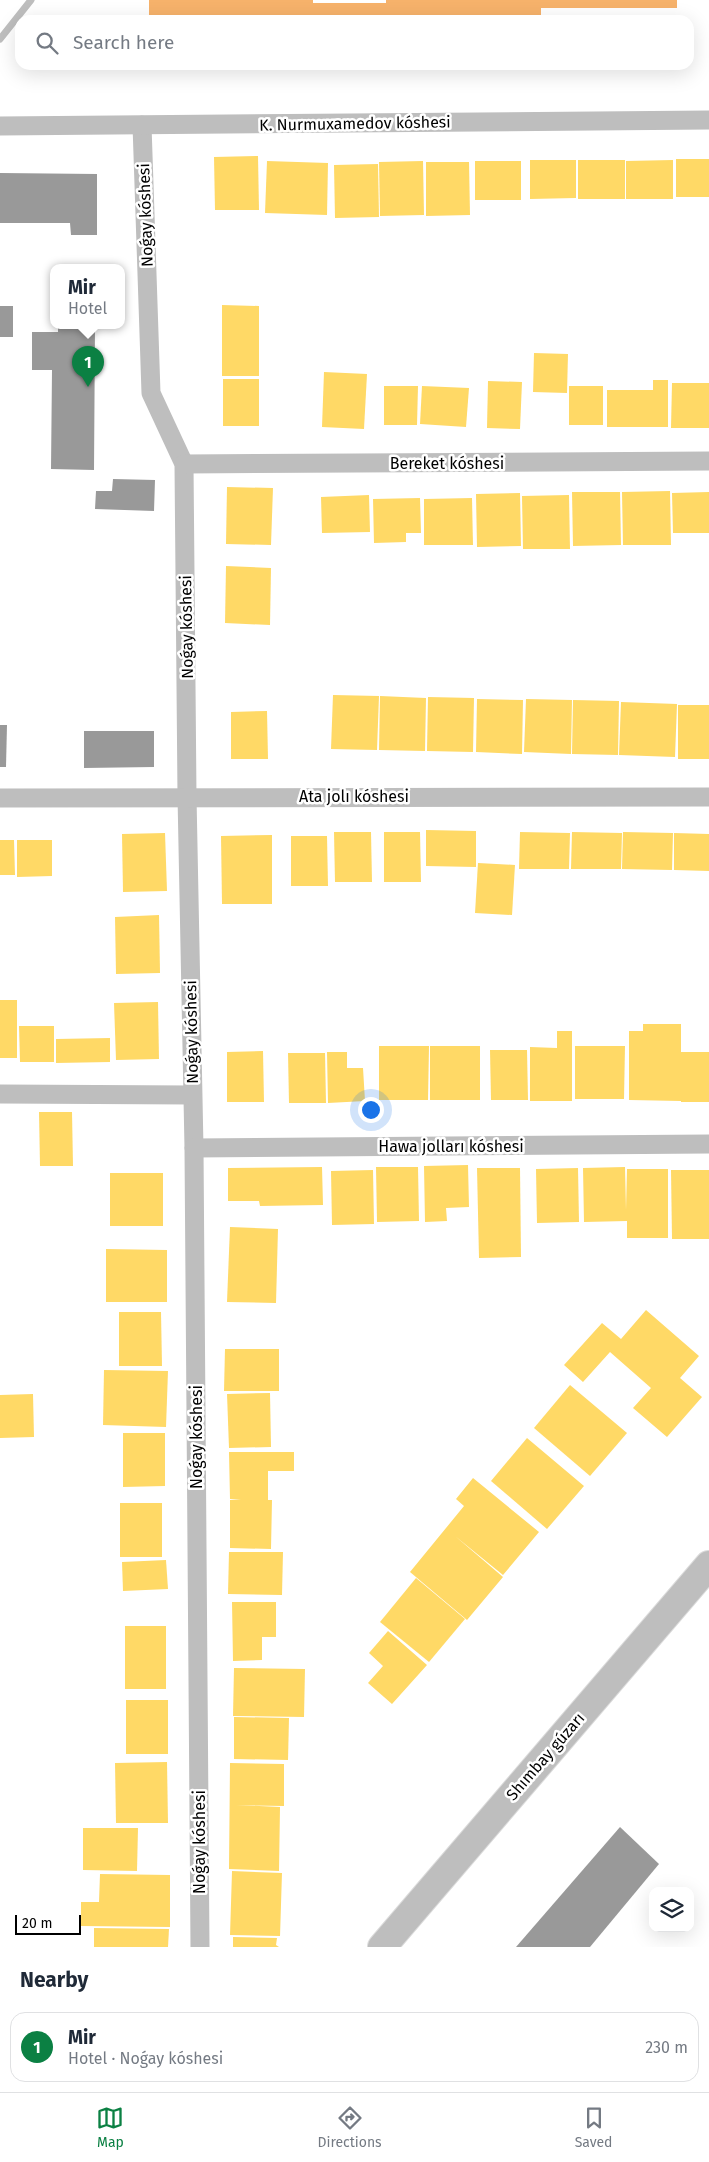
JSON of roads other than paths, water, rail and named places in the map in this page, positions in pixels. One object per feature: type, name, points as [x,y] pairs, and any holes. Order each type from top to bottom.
[{"type":"main road","name":"Shımbay gúzarı","points":[[382,1947],[709,1565]]},
{"type":"street","name":"K. Nurmuxamedov kóshesi","points":[[0,126],[709,120]]},
{"type":"street","name":"Noǵay kóshesi","points":[[142,125],[151,393],[184,464],[187,796],[194,1148],[200,1947]]},
{"type":"street","name":"Bereket kóshesi","points":[[184,464],[709,461]]},
{"type":"street","name":"Ata jolı kóshesi","points":[[0,798],[187,796],[709,797]]},
{"type":"street","points":[[0,1094],[192,1095]]},
{"type":"street","name":"Hawa jolları kóshesi","points":[[194,1148],[709,1144]]},
{"type":"waterway","points":[[19,15],[31,0]]},
{"type":"waterway","points":[[0,39],[15,20]]},
{"type":"place","name":"Mir","points":[[88,387]]}]
